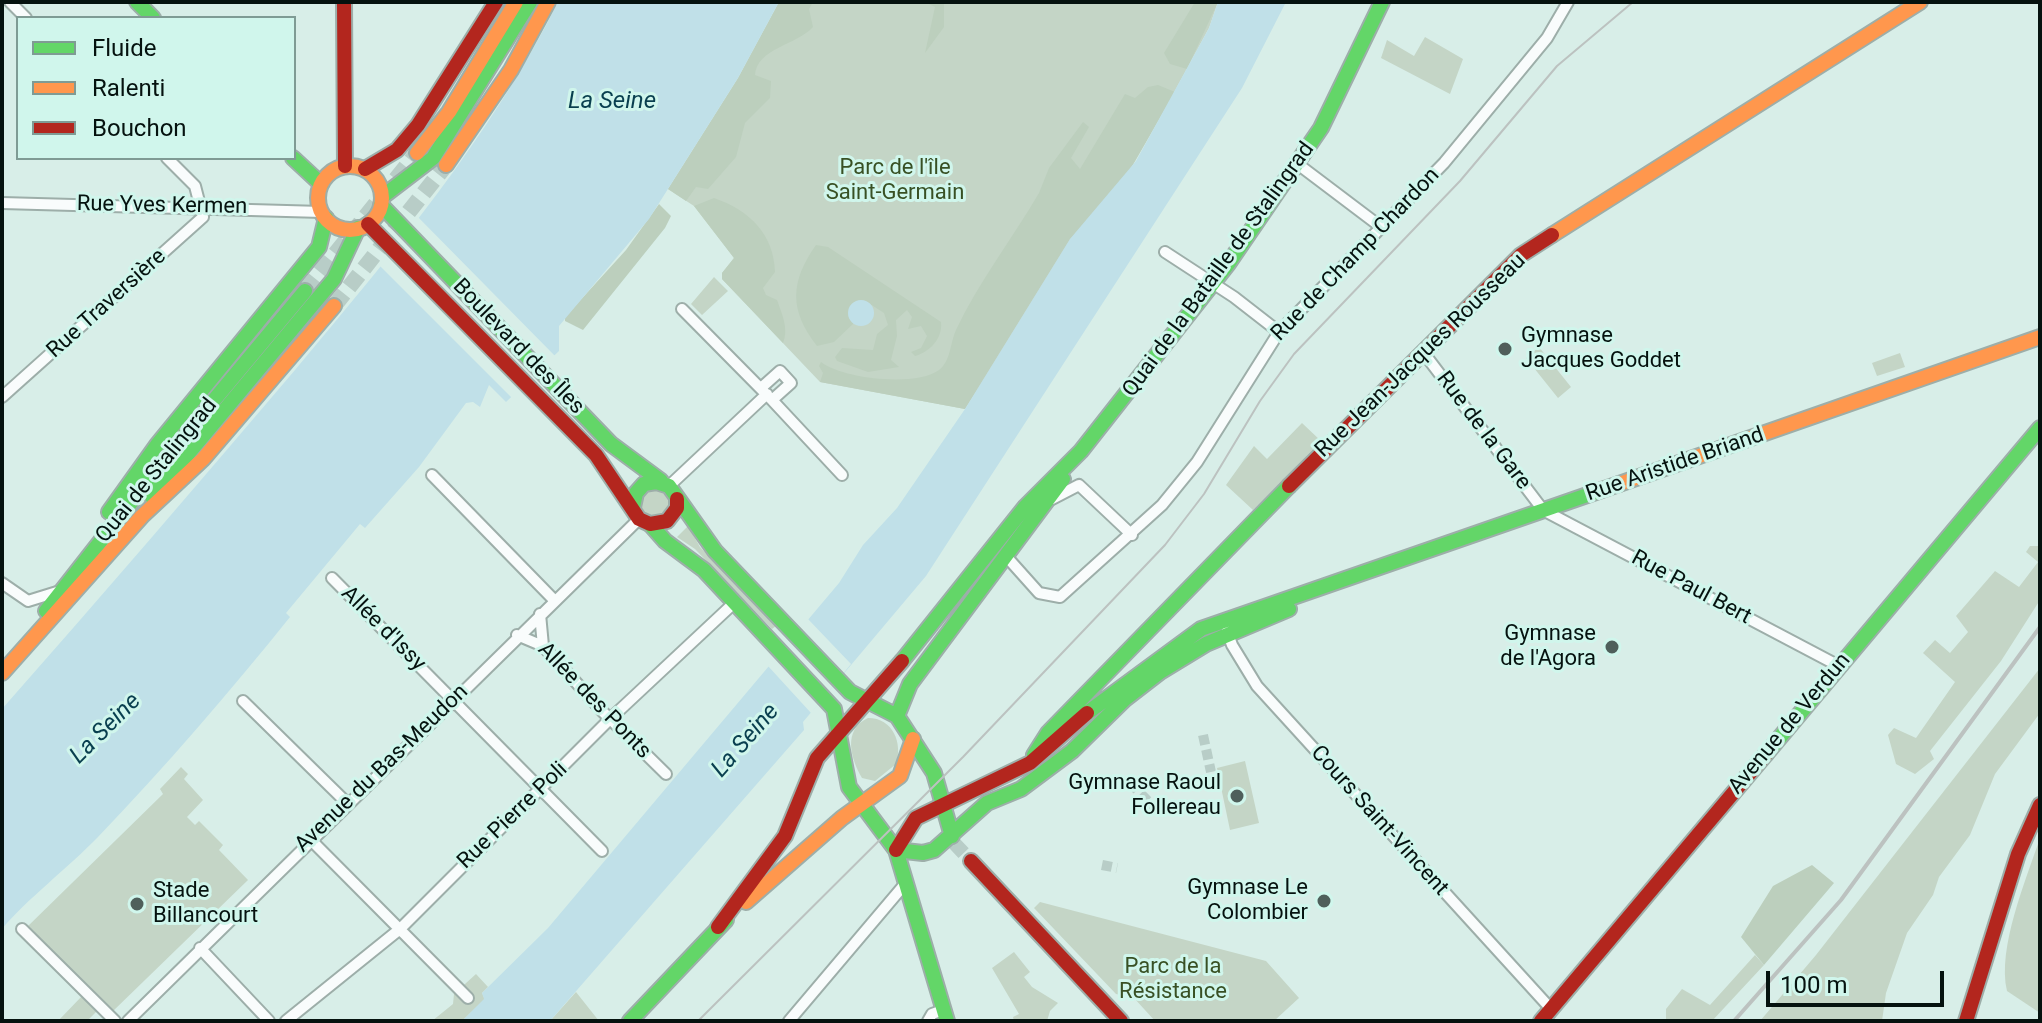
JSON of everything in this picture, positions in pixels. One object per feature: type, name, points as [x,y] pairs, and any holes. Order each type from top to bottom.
[{"type":"main road","points":[[344,2],[345,166]]},
{"type":"main road","points":[[365,169],[402,145],[448,81],[496,2]]},
{"type":"main road","points":[[421,159],[516,2]]},
{"type":"main road","points":[[142,516],[154,493],[312,295],[334,279],[363,226],[382,201],[458,121],[530,2]]},
{"type":"main road","points":[[446,165],[511,70],[548,2]]},
{"type":"main road","name":"Quai de la Bataille de Stalingrad","points":[[1365,38],[1376,2]]},
{"type":"main road","name":"Quai de la Bataille de Stalingrad","points":[[897,716],[910,684],[1047,502],[1081,451],[1213,285],[1299,165],[1336,100],[1382,2]]},
{"type":"main road","name":"Rue Jean-Jacques Rousseau","points":[[1030,763],[1048,733],[1521,255],[1919,2]]},
{"type":"main road","points":[[402,145],[407,161],[421,159]]},
{"type":"main road","points":[[295,160],[321,184]]},
{"type":"main road","points":[[59,591],[157,445],[319,247],[324,215],[321,184],[327,175],[345,166],[365,169],[377,181],[382,201]]},
{"type":"main road","name":"Boulevard des Îles","points":[[382,201],[404,229],[611,444],[669,489],[715,551],[850,692],[897,716]]},
{"type":"main road","points":[[324,215],[340,228],[363,226]]},
{"type":"main road","name":"Boulevard des Îles","points":[[363,226],[390,246],[596,455],[641,517],[665,541],[704,570],[834,709],[847,780],[896,850]]},
{"type":"main road","points":[[296,278],[307,277],[315,281],[312,295]]},
{"type":"main road","name":"Quai de Stalingrad","points":[[17,656],[59,591],[312,295]]},
{"type":"main road","points":[[142,516],[203,459],[334,306]]},
{"type":"main road","name":"Rue Aristide Briand","points":[[1226,628],[1201,629],[1148,665],[1030,763],[999,780],[943,802],[916,818],[896,850],[923,853],[953,839],[987,803],[1021,789],[1072,751],[1125,699],[1226,628],[1309,593],[2040,337]]},
{"type":"main road","name":"Avenue de Verdun","points":[[1546,1015],[2040,428]]},
{"type":"main road","name":"Quai de la Bataille de Stalingrad","points":[[838,734],[1025,507],[1081,451]]},
{"type":"main road","points":[[640,486],[669,489],[677,508],[667,521],[641,517],[640,486]]},
{"type":"main road","name":"Quai de Stalingrad","points":[[2,673],[142,516]]},
{"type":"main road","points":[[897,716],[934,773],[953,839]]},
{"type":"main road","points":[[718,927],[785,836],[813,765],[838,734]]},
{"type":"main road","points":[[630,1021],[718,927],[861,804],[900,776],[913,739]]},
{"type":"main road","points":[[1966,1021],[2018,854],[2040,805]]},
{"type":"main road","points":[[896,850],[945,1016]]},
{"type":"main road","points":[[971,861],[1121,1021]]},
{"type":"street","name":"Rue de Champ Chardon","points":[[1005,555],[1039,593],[1049,598],[1060,597],[1132,535],[1162,505],[1197,462],[1279,332],[1444,163],[1547,38],[1568,2]]},
{"type":"street","points":[[169,160],[195,186],[201,206]]},
{"type":"street","points":[[1299,165],[1381,227]]},
{"type":"street","name":"Rue Yves Kermen","points":[[2,203],[201,206],[324,215]]},
{"type":"street","name":"Rue Traversière","points":[[2,397],[203,217],[201,206]]},
{"type":"street","points":[[1165,252],[1279,332]]},
{"type":"street","points":[[682,309],[842,475]]},
{"type":"street","name":"Rue de la Gare","points":[[1423,352],[1543,510]]},
{"type":"street","points":[[669,489],[766,394]]},
{"type":"street","points":[[432,475],[554,600]]},
{"type":"street","points":[[1047,502],[1079,485],[1132,535]]},
{"type":"street","name":"Rue Paul Bert","points":[[1543,510],[1839,666]]},
{"type":"street","name":"Avenue du Bas-Meudon","points":[[128,1021],[517,635],[641,517]]},
{"type":"street","name":"Allée d'Issy","points":[[332,578],[602,851]]},
{"type":"street","points":[[2,583],[28,601],[59,591]]},
{"type":"street","name":"Rue Pierre Poli","points":[[286,1021],[400,929],[610,719],[734,603]]},
{"type":"street","points":[[540,614],[543,646]]},
{"type":"street","name":"Cours Saint-Vincent","points":[[1226,628],[1257,686],[1546,1015]]},
{"type":"street","name":"Allée des Ponts","points":[[517,635],[543,646],[666,774]]},
{"type":"street","points":[[243,701],[348,804]]},
{"type":"street","points":[[310,839],[468,998]]},
{"type":"street","points":[[789,1021],[905,884]]},
{"type":"street","points":[[22,929],[115,1021]]},
{"type":"street","points":[[200,948],[269,1021]]},
{"type":"street","points":[[928,1021],[932,1014],[945,1016]]},
{"type":"green space","name":"Parc de l'île Saint-Germain","points":[[779,2],[1218,2],[1209,28],[1164,111],[965,409],[820,382],[722,279],[722,273],[734,258],[694,206],[668,189],[738,78]]},
{"type":"green space","points":[[779,2],[813,2],[809,9],[813,27],[770,53],[757,66],[755,75],[771,81],[770,98],[745,123],[736,157],[708,189],[696,187],[686,201],[668,189],[738,78]]},
{"type":"green space","points":[[925,2],[944,2],[944,27],[925,53],[935,7]]},
{"type":"green space","points":[[1195,2],[1218,2],[1187,69],[1170,64],[1164,53]]},
{"type":"green space","points":[[1425,37],[1463,59],[1450,94],[1381,58],[1387,40],[1414,56]]},
{"type":"green space","points":[[1158,85],[1175,92],[1126,177],[1070,239],[965,409],[820,382],[823,373],[819,366],[821,362],[845,373],[880,379],[914,378],[939,370],[946,362],[956,330],[974,295],[1039,193],[1049,168],[1083,122],[1089,127],[1071,158],[1080,169],[1125,94],[1135,98],[1148,87]]},
{"type":"green space","points":[[714,198],[748,217],[770,246],[775,272],[763,288],[766,295],[777,300],[781,311],[785,327],[783,343],[722,279],[722,273],[734,258],[694,206]]},
{"type":"green space","points":[[659,204],[671,216],[665,228],[583,330],[565,321],[565,317],[626,250]]},
{"type":"green space","points":[[816,245],[828,247],[941,322],[940,334],[934,344],[921,354],[915,356],[911,352],[921,348],[927,336],[921,326],[908,329],[912,317],[907,310],[896,320],[897,336],[891,360],[899,367],[868,372],[837,361],[835,357],[842,348],[873,350],[877,334],[888,325],[884,313],[867,302],[849,318],[854,323],[834,342],[817,346],[801,320],[796,296],[801,271]]},
{"type":"green space","points":[[714,277],[728,291],[702,315],[691,304]]},
{"type":"green space","points":[[1539,347],[1571,387],[1558,398],[1526,358]]},
{"type":"green space","points":[[1900,353],[1905,367],[1877,376],[1872,363]]},
{"type":"green space","points":[[1302,423],[1321,441],[1253,510],[1226,485],[1254,446],[1267,459]]},
{"type":"green space","points":[[655,489],[665,493],[669,503],[665,513],[655,517],[645,513],[641,503],[645,493]]},
{"type":"green space","points":[[688,526],[700,547],[776,626],[772,629],[695,549],[677,537]]},
{"type":"green space","points":[[2030,546],[2040,546],[2040,600],[2001,661],[1930,751],[1934,759],[1915,774],[1896,764],[1888,735],[1894,728],[1916,738],[1955,682],[1923,653],[1935,640],[1950,653],[1968,632],[1956,616],[1995,571],[2019,587],[2038,562],[2026,552]]},
{"type":"green space","points":[[2040,668],[2040,713],[1995,774],[1970,835],[1939,877],[1933,895],[1907,933],[1886,993],[1882,1021],[1760,1021],[1816,955]]},
{"type":"green space","points":[[868,718],[877,719],[890,727],[898,748],[896,764],[875,781],[862,778],[851,745],[855,730]]},
{"type":"green space","name":"Gymnase Raoul Follereau","points":[[1245,761],[1259,823],[1230,830],[1217,768]]},
{"type":"green space","name":"Stade Billancourt","points":[[181,767],[188,774],[184,779],[203,800],[187,817],[195,825],[199,821],[223,845],[219,850],[248,880],[111,1013],[26,928],[163,794],[160,789]]},
{"type":"green space","points":[[2040,838],[2040,1013],[2007,991],[2005,974],[2014,914]]},
{"type":"green space","points":[[1812,865],[1834,883],[1764,965],[1741,937],[1773,886]]},
{"type":"green space","name":"Parc de la Résistance","points":[[1040,902],[1266,961],[1299,998],[1274,1021],[1155,1021],[1134,998],[1116,994],[1034,908]]},
{"type":"green space","points":[[1014,952],[1030,972],[1024,977],[1032,987],[1058,1003],[1050,1011],[1047,1021],[1014,1021],[1013,1017],[1019,1014],[992,968]]},
{"type":"green space","points":[[1755,955],[1764,965],[1712,1021],[1666,1021],[1666,1009],[1682,989],[1710,1005]]},
{"type":"green space","points":[[476,974],[488,987],[482,993],[485,999],[462,1021],[432,1021],[453,1004],[454,994]]},
{"type":"green space","points":[[576,992],[599,1021],[550,1021]]},
{"type":"green space","points":[[82,996],[97,1011],[87,1021],[58,1021]]},
{"type":"water","name":"La Seine","points":[[558,2],[779,2],[738,78],[649,219],[559,326],[559,351],[506,402],[489,385],[480,407],[473,402],[466,403],[419,467],[365,528],[360,524],[286,613],[290,617],[172,757],[98,837],[2,929],[2,709],[259,413],[403,238],[502,101]]},
{"type":"water","name":"La Seine","points":[[1218,2],[1286,2],[1242,88],[926,576],[803,722],[804,730],[550,1021],[462,1021],[484,999],[482,993],[548,928],[839,583],[863,545],[897,508],[965,409],[1070,239],[1136,161],[1209,28]]},
{"type":"water","points":[[861,300],[870,304],[874,313],[870,322],[861,326],[852,322],[848,313],[852,304]]},
{"type":"pier","points":[[416,215],[557,358],[514,400],[378,264]]},
{"type":"pier","points":[[808,619],[851,664],[811,713],[768,666]]},
{"type":"tunnel","points":[[305,291],[417,153]]},
{"type":"tunnel","points":[[334,306],[446,165]]},
{"type":"tunnel","points":[[1203,735],[1211,772]]},
{"type":"tunnel","points":[[1130,783],[1153,806]]},
{"type":"tunnel","points":[[954,843],[971,861]]},
{"type":"tunnel","points":[[1102,865],[1117,868]]},
{"type":"tram line","points":[[698,1021],[963,757],[1165,545],[1204,494],[1260,401],[1294,354],[1460,181],[1557,66],[1633,2]]},
{"type":"railway","points":[[1734,1021],[1841,900],[2040,627]]},
{"type":"traffic: fast","points":[[137,2],[151,16]]},
{"type":"traffic: fast","points":[[382,197],[433,158],[530,2]]},
{"type":"traffic: fast","points":[[902,661],[1025,507],[1081,451],[1228,264],[1321,128],[1382,2]]},
{"type":"traffic: fast","points":[[295,160],[321,184]]},
{"type":"traffic: fast","points":[[381,205],[611,444],[661,481]]},
{"type":"traffic: fast","points":[[109,512],[157,445],[319,247],[326,218]]},
{"type":"traffic: fast","points":[[152,497],[334,279],[358,228]]},
{"type":"traffic: fast","points":[[46,611],[169,454],[305,291]]},
{"type":"traffic: fast","points":[[1766,754],[2040,428]]},
{"type":"traffic: fast","points":[[897,716],[910,684],[1063,479]]},
{"type":"traffic: fast","points":[[633,507],[636,493],[644,484],[656,482],[669,486],[715,551],[850,692],[897,716],[934,773],[952,836]]},
{"type":"traffic: fast","points":[[1087,713],[1201,629],[1619,484]]},
{"type":"traffic: fast","points":[[1034,755],[1048,733],[1289,486]]},
{"type":"traffic: fast","points":[[650,524],[665,541],[704,570],[834,709],[849,787],[896,850],[923,853],[934,850],[987,803],[1021,789],[1072,751],[1125,699],[1160,672],[1206,644],[1289,609]]},
{"type":"traffic: fast","points":[[896,850],[947,1021]]},
{"type":"traffic: fast","points":[[630,1021],[726,920]]},
{"type":"traffic: slow","points":[[417,153],[449,112],[516,2]]},
{"type":"traffic: slow","points":[[446,165],[511,70],[548,2]]},
{"type":"traffic: slow","points":[[1552,235],[1920,2]]},
{"type":"traffic: slow","points":[[350,166],[368,172],[376,180],[382,198],[376,216],[368,224],[350,230],[332,224],[324,216],[318,198],[324,180],[332,172],[350,166]]},
{"type":"traffic: slow","points":[[2,673],[142,516],[203,459],[334,306]]},
{"type":"traffic: slow","points":[[1619,484],[2040,337]]},
{"type":"traffic: slow","points":[[746,902],[842,818],[900,776],[913,739]]},
{"type":"traffic: jam","points":[[344,2],[345,166]]},
{"type":"traffic: jam","points":[[365,169],[397,150],[418,125],[496,2]]},
{"type":"traffic: jam","points":[[368,224],[596,455],[639,519],[650,524],[667,521],[677,508],[677,499]]},
{"type":"traffic: jam","points":[[1289,486],[1521,255],[1552,235]]},
{"type":"traffic: jam","points":[[718,927],[785,836],[817,758],[902,661]]},
{"type":"traffic: jam","points":[[896,850],[916,818],[1030,763],[1087,713]]},
{"type":"traffic: jam","points":[[1541,1021],[1766,754]]},
{"type":"traffic: jam","points":[[1966,1021],[2018,854],[2040,805]]},
{"type":"traffic: jam","points":[[971,861],[1121,1021]]},
{"type":"place","name":"Gymnase Jacques Goddet","points":[[1505,349]]},
{"type":"place","name":"Gymnase de l'Agora","points":[[1612,647]]},
{"type":"place","name":"Gymnase Raoul Follereau","points":[[1237,796]]},
{"type":"place","name":"Gymnase Le Colombier","points":[[1324,901]]},
{"type":"place","name":"Stade Billancourt","points":[[137,904]]}]
